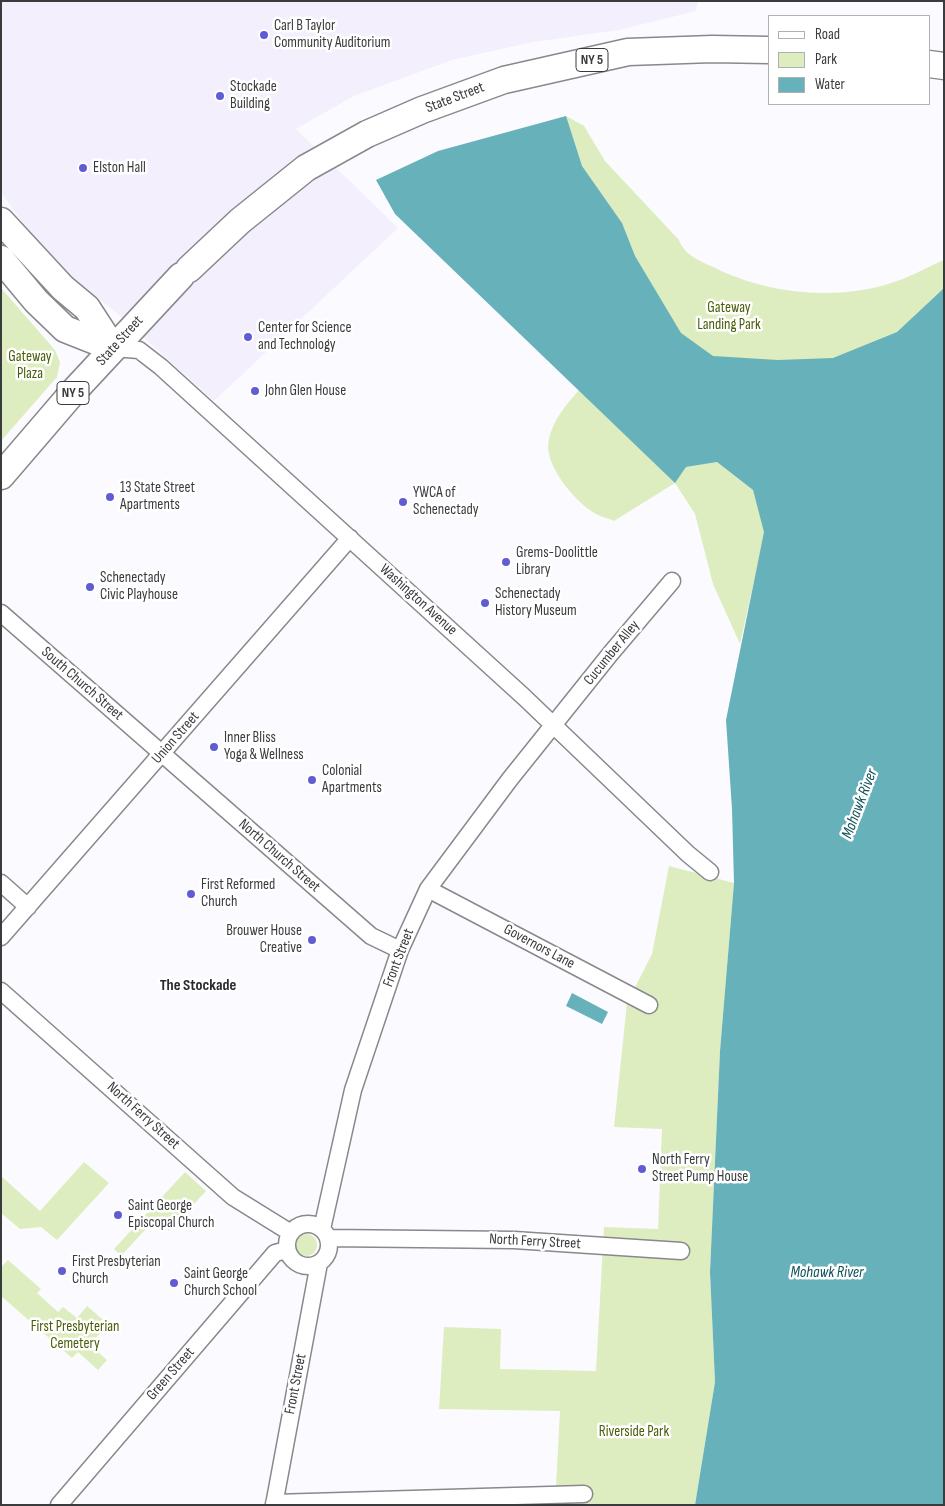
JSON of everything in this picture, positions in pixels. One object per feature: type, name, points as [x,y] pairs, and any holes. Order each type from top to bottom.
[{"type":"main road","name":"State Street","points":[[1,476],[113,348],[185,272],[240,221],[306,168],[367,134],[504,80],[628,52],[712,49],[768,50]]},
{"type":"main road","points":[[930,64],[944,66]]},
{"type":"main road","points":[[1,221],[63,288],[87,308],[113,348]]},
{"type":"main road","name":"Washington Avenue","points":[[1,259],[36,301],[65,329],[113,348]]},
{"type":"street","name":"Washington Avenue","points":[[113,348],[139,350],[150,358],[350,538],[554,726],[688,854],[710,872]]},
{"type":"street","name":"Union Street","points":[[1,937],[350,538]]},
{"type":"street","name":"Cucumber Alley","points":[[554,726],[616,646],[672,581]]},
{"type":"street","name":"South Church Street","points":[[4,622],[163,754]]},
{"type":"street","name":"Front Street","points":[[274,1504],[319,1263],[328,1252],[325,1233],[353,1090],[400,950],[428,889],[510,779],[554,726]]},
{"type":"street","name":"North Church Street","points":[[163,754],[371,936],[400,950]]},
{"type":"street","points":[[1,883],[28,907]]},
{"type":"street","name":"Governors Lane","points":[[428,889],[649,1005]]},
{"type":"street","name":"North Ferry Street","points":[[1,991],[233,1197],[290,1233]]},
{"type":"street","points":[[319,1263],[306,1266],[294,1261],[288,1250],[290,1233],[302,1224],[309,1224],[325,1233]]},
{"type":"street","name":"North Ferry Street","points":[[325,1233],[514,1240],[682,1251]]},
{"type":"street","name":"Green Street","points":[[59,1505],[275,1253],[288,1250]]},
{"type":"street","points":[[274,1504],[584,1494]]},
{"type":"shaded area","points":[[1,1],[698,1],[696,11],[619,30],[533,42],[452,60],[354,96],[296,129],[398,228],[214,401],[118,314],[49,258],[1,193]]},
{"type":"green space","name":"Gateway Landing Park","points":[[566,116],[584,126],[605,161],[679,240],[685,250],[708,265],[754,283],[799,292],[821,293],[844,292],[888,284],[944,260],[944,288],[897,332],[833,359],[731,421],[553,120]]},
{"type":"green space","name":"Gateway Plaza","points":[[1,288],[55,350],[60,362],[57,377],[1,441]]},
{"type":"green space","points":[[579,390],[675,482],[686,467],[717,462],[753,490],[765,532],[740,644],[713,584],[695,514],[675,483],[614,521],[588,509],[562,482],[551,460],[548,449],[549,439],[557,419]]},
{"type":"green space","name":"Riverside Park","points":[[669,866],[734,883],[720,1051],[710,1272],[715,1382],[695,1505],[555,1505],[560,1411],[439,1409],[444,1327],[501,1329],[500,1369],[596,1371],[604,1227],[658,1229],[662,1129],[614,1127],[627,1003],[652,954]]},
{"type":"green space","points":[[84,1162],[109,1183],[57,1240],[41,1227],[20,1229],[1,1213],[1,1176],[40,1211]]},
{"type":"green space","points":[[185,1172],[206,1191],[169,1231],[156,1218],[121,1256],[114,1249]]},
{"type":"green space","points":[[302,1234],[310,1234],[317,1241],[317,1249],[310,1256],[302,1256],[295,1249],[295,1241]]},
{"type":"green space","name":"First Presbyterian Cemetery","points":[[8,1260],[41,1289],[37,1293],[58,1312],[63,1307],[77,1318],[87,1306],[108,1324],[90,1345],[107,1360],[98,1370],[78,1352],[72,1358],[1,1296],[1,1267]]},
{"type":"water","name":"Mohawk River","points":[[566,116],[582,166],[622,223],[635,256],[681,333],[713,356],[778,360],[833,358],[897,332],[944,288],[944,1505],[695,1505],[715,1382],[710,1272],[720,1051],[734,883],[732,809],[726,720],[764,532],[753,490],[717,462],[686,467],[675,483],[395,214],[376,180],[438,151]]},
{"type":"water","points":[[572,993],[608,1012],[602,1024],[566,1006]]},
{"type":"place","name":"Carl B Taylor Community Auditorium","points":[[264,35]]},
{"type":"place","name":"Stockade Building","points":[[220,96]]},
{"type":"place","name":"Elston Hall","points":[[83,168]]},
{"type":"place","name":"Center for Science and Technology","points":[[248,337]]},
{"type":"place","name":"John Glen House","points":[[255,391]]},
{"type":"place","name":"13 State Street Apartments","points":[[110,497]]},
{"type":"place","name":"YWCA of Schenectady","points":[[403,502]]},
{"type":"place","name":"Grems-Doolittle Library","points":[[506,562]]},
{"type":"place","name":"Schenectady Civic Playhouse","points":[[90,587]]},
{"type":"place","name":"Schenectady History Museum","points":[[485,603]]},
{"type":"place","name":"Inner Bliss Yoga & Wellness","points":[[214,747]]},
{"type":"place","name":"Colonial Apartments","points":[[312,780]]},
{"type":"place","name":"First Reformed Church","points":[[191,894]]},
{"type":"place","name":"Brouwer House Creative","points":[[312,940]]},
{"type":"place","name":"North Ferry Street Pump House","points":[[642,1169]]},
{"type":"place","name":"Saint George Episcopal Church","points":[[118,1215]]},
{"type":"place","name":"First Presbyterian Church","points":[[62,1271]]},
{"type":"place","name":"Saint George Church School","points":[[174,1283]]},
{"type":"district","name":"The Stockade","points":[[198,986]]}]
